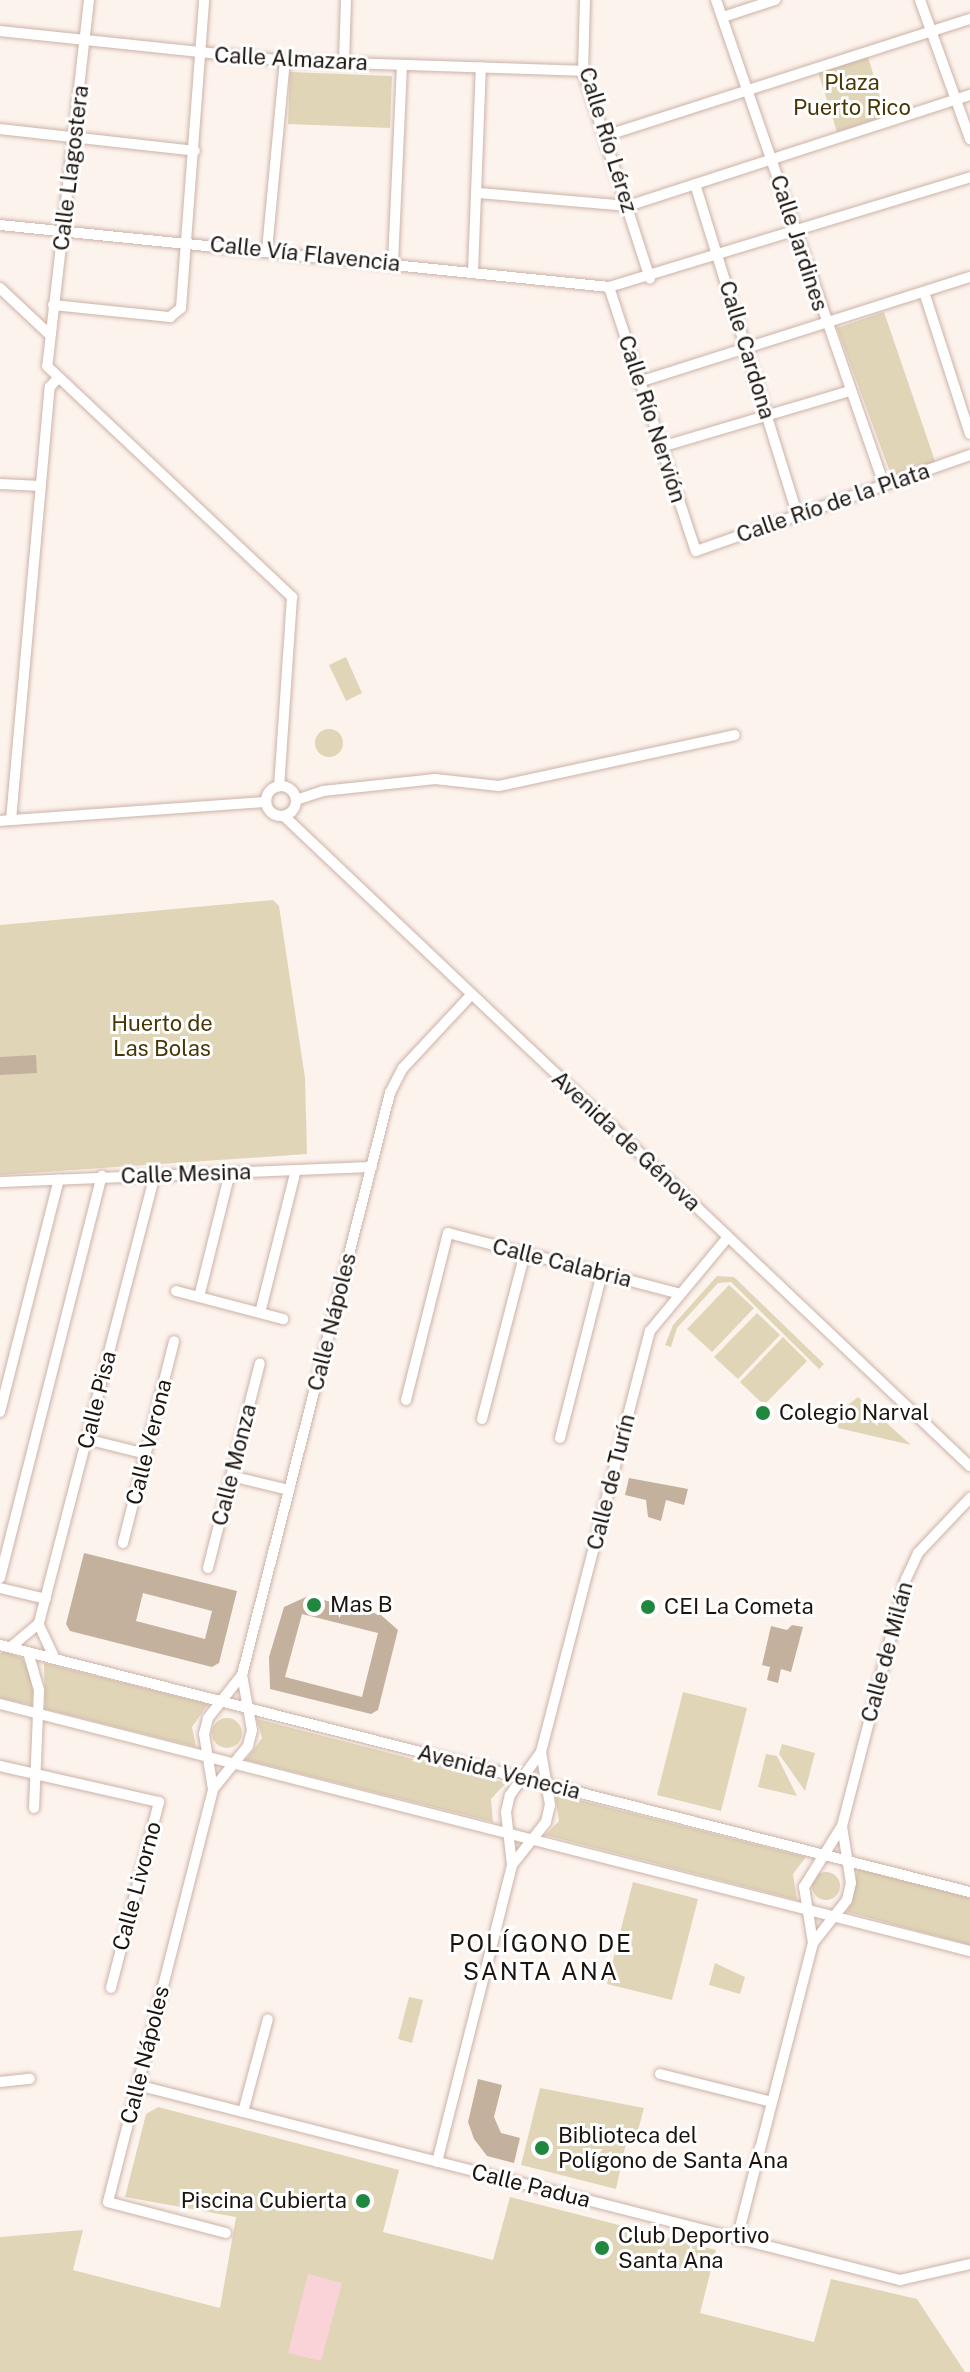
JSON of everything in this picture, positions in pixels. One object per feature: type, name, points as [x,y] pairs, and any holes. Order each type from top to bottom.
[{"type":"street","name":"Calle Llagostera","points":[[57,379],[47,366],[89,0]]},
{"type":"street","points":[[53,305],[170,317],[181,308],[204,0]]},
{"type":"street","points":[[344,63],[346,0]]},
{"type":"street","name":"Calle Río Lérez","points":[[585,0],[583,71],[650,278]]},
{"type":"street","name":"Calle Jardines","points":[[716,0],[726,16],[794,231],[884,485]]},
{"type":"street","points":[[726,16],[775,0]]},
{"type":"street","points":[[920,0],[970,139]]},
{"type":"street","points":[[605,136],[970,19]]},
{"type":"street","name":"Calle Almazara","points":[[0,31],[285,61],[583,71]]},
{"type":"street","points":[[267,250],[285,61]]},
{"type":"street","points":[[393,263],[402,65]]},
{"type":"street","points":[[473,272],[481,67]]},
{"type":"street","points":[[478,193],[628,206],[970,95]]},
{"type":"street","points":[[0,129],[195,151]]},
{"type":"street","name":"Calle Vía Flavencia","points":[[0,225],[188,241],[609,287],[650,278],[970,177]]},
{"type":"street","name":"Calle Cardona","points":[[695,184],[798,516]]},
{"type":"street","points":[[639,382],[748,350],[970,277]]},
{"type":"street","name":"Calle Río Nervión","points":[[609,287],[696,551]]},
{"type":"street","points":[[0,288],[50,335]]},
{"type":"street","points":[[924,292],[970,434]]},
{"type":"street","points":[[57,379],[294,601],[279,787],[266,802],[6,820],[50,387],[57,379]]},
{"type":"street","points":[[661,447],[850,391]]},
{"type":"street","name":"Calle Río de la Plata","points":[[696,551],[970,455]]},
{"type":"street","points":[[0,484],[41,486]]},
{"type":"street","points":[[266,802],[272,813],[284,816],[296,800],[435,779],[499,786],[735,735]]},
{"type":"street","points":[[279,787],[290,789],[296,800]]},
{"type":"street","name":"Avenida de Génova","points":[[284,816],[970,1466]]},
{"type":"street","name":"Calle Nápoles","points":[[213,1789],[208,1757],[208,1718],[242,1675],[372,1167],[399,1074],[471,995]]},
{"type":"street","name":"Calle Mesina","points":[[0,1182],[372,1167]]},
{"type":"street","points":[[260,1313],[296,1170]]},
{"type":"street","points":[[199,1297],[230,1173]]},
{"type":"street","points":[[0,1578],[102,1176]]},
{"type":"street","name":"Calle Pisa","points":[[39,1623],[154,1177]]},
{"type":"street","points":[[0,1412],[59,1179]]},
{"type":"street","name":"Calle Calabria","points":[[406,1400],[448,1233],[677,1293]]},
{"type":"street","name":"Calle de Turín","points":[[526,1778],[541,1752],[647,1339],[677,1293],[728,1237]]},
{"type":"street","points":[[482,1419],[525,1253]]},
{"type":"street","points":[[560,1438],[602,1273]]},
{"type":"street","points":[[176,1291],[283,1319]]},
{"type":"street","name":"Calle Verona","points":[[123,1543],[174,1341]]},
{"type":"street","name":"Calle Monza","points":[[208,1568],[260,1363]]},
{"type":"street","points":[[86,1439],[146,1454]]},
{"type":"street","points":[[231,1476],[289,1490]]},
{"type":"street","name":"Calle de Milán","points":[[811,1911],[804,1887],[842,1826],[909,1570],[970,1498]]},
{"type":"street","points":[[0,1588],[46,1599]]},
{"type":"street","points":[[2,1645],[27,1639],[39,1623],[56,1659]]},
{"type":"street","name":"Avenida Venecia","points":[[2,1645],[970,1892]]},
{"type":"street","points":[[28,1652],[38,1675],[34,1808]]},
{"type":"street","name":"Calle Nápoles","points":[[226,2233],[108,2202],[213,1789],[252,1730],[242,1675]]},
{"type":"street","points":[[0,1704],[970,1951]]},
{"type":"street","name":"Calle de Turín","points":[[541,1752],[546,1784]]},
{"type":"street","name":"Calle Livorno","points":[[0,1766],[35,1771],[159,1802],[111,1988]]},
{"type":"street","points":[[437,2162],[512,1865],[512,1834],[506,1812],[510,1795],[526,1778]]},
{"type":"street","points":[[512,1865],[533,1839],[550,1805],[546,1784]]},
{"type":"street","name":"Calle de Milán","points":[[832,1916],[851,1883],[842,1826]]},
{"type":"street","points":[[737,2239],[813,1943],[811,1911]]},
{"type":"street","points":[[813,1943],[832,1916]]},
{"type":"street","points":[[243,2112],[268,2019]]},
{"type":"street","points":[[660,2074],[772,2102]]},
{"type":"street","points":[[0,2082],[30,2079]]},
{"type":"street","name":"Calle Padua","points":[[137,2085],[900,2280],[970,2264]]},
{"type":"green space","name":"Plaza Puerto Rico","points":[[868,57],[886,116],[837,132],[818,72]]},
{"type":"green space","points":[[290,72],[392,76],[390,128],[288,124]]},
{"type":"green space","points":[[884,312],[937,467],[894,483],[837,328]]},
{"type":"green space","points":[[346,657],[362,693],[346,701],[329,665]]},
{"type":"green space","points":[[329,729],[339,733],[343,743],[339,753],[329,757],[319,753],[315,743],[319,733]]},
{"type":"green space","name":"Huerto de Las Bolas","points":[[273,900],[279,906],[305,1078],[307,1154],[0,1175],[0,925]]},
{"type":"green space","points":[[717,1276],[734,1277],[824,1364],[819,1369],[731,1282],[718,1283],[677,1328],[671,1347],[665,1345],[673,1325]]},
{"type":"green space","points":[[729,1285],[754,1308],[712,1352],[687,1329]]},
{"type":"green space","points":[[757,1313],[780,1335],[738,1379],[714,1357]]},
{"type":"green space","points":[[783,1337],[807,1361],[764,1405],[740,1382]]},
{"type":"green space","points":[[858,1397],[911,1445],[838,1428],[837,1414]]},
{"type":"green space","points":[[0,1653],[22,1658],[34,1677],[32,1705],[0,1698]]},
{"type":"green space","points":[[44,1663],[208,1704],[192,1727],[196,1747],[45,1709]]},
{"type":"green space","points":[[683,1692],[747,1708],[721,1811],[657,1795]]},
{"type":"green space","points":[[227,1718],[238,1722],[242,1733],[238,1744],[227,1748],[216,1744],[212,1733],[216,1722]]},
{"type":"green space","points":[[257,1719],[506,1783],[491,1799],[493,1822],[246,1760],[262,1738]]},
{"type":"green space","points":[[782,1744],[815,1753],[805,1791],[779,1754]]},
{"type":"green space","points":[[766,1754],[777,1756],[797,1796],[758,1787]]},
{"type":"green space","points":[[555,1794],[806,1857],[793,1874],[797,1900],[545,1835],[559,1821]]},
{"type":"green space","points":[[858,1869],[970,1898],[970,1945],[847,1912]]},
{"type":"green space","points":[[826,1872],[836,1876],[840,1886],[836,1896],[826,1900],[816,1896],[812,1886],[816,1876]]},
{"type":"green space","points":[[633,1882],[698,1899],[672,2000],[607,1984]]},
{"type":"green space","points":[[715,1963],[745,1977],[740,1994],[709,1985]]},
{"type":"green space","points":[[409,1997],[423,2000],[412,2043],[398,2039]]},
{"type":"green space","points":[[540,2088],[644,2108],[634,2145],[626,2143],[616,2189],[521,2165]]},
{"type":"green space","points":[[158,2107],[399,2170],[383,2232],[493,2260],[510,2197],[716,2250],[700,2313],[814,2342],[831,2279],[917,2299],[965,2372],[0,2372],[0,2237],[83,2230],[73,2270],[220,2308],[236,2217],[125,2197],[146,2114]]},
{"type":"shaded area","points":[[308,2274],[342,2283],[321,2361],[288,2353]]},
{"type":"building","points":[[36,1055],[37,1073],[0,1075],[0,1057]]},
{"type":"building","points":[[629,1478],[688,1489],[684,1505],[666,1500],[661,1521],[648,1517],[646,1500],[625,1495]]},
{"type":"building","points":[[84,1553],[237,1591],[219,1663],[212,1667],[70,1631],[66,1624]],"holes":[[[143,1593],[212,1611],[205,1639],[136,1621]]]},
{"type":"building","points":[[308,1596],[381,1615],[398,1630],[378,1710],[371,1714],[270,1689],[269,1657],[284,1607]],"holes":[[[302,1614],[378,1633],[362,1697],[285,1677]]]},
{"type":"building","points":[[792,1625],[803,1627],[791,1672],[781,1669],[778,1683],[767,1680],[770,1667],[762,1665],[771,1626],[787,1630]]},
{"type":"building","points":[[478,2079],[502,2085],[494,2117],[501,2133],[520,2138],[514,2163],[487,2156],[474,2139],[468,2122]]},
{"type":"place","name":"Colegio Narval","points":[[763,1413]]},
{"type":"place","name":"Mas B","points":[[314,1605]]},
{"type":"place","name":"CEI La Cometa","points":[[648,1607]]},
{"type":"place","name":"Biblioteca del Polígono de Santa Ana","points":[[542,2148]]},
{"type":"place","name":"Piscina Cubierta","points":[[363,2201]]},
{"type":"place","name":"Club Deportivo Santa Ana","points":[[602,2248]]},
{"type":"district","name":"POLÍGONO DE SANTA ANA","points":[[541,1958]]}]
